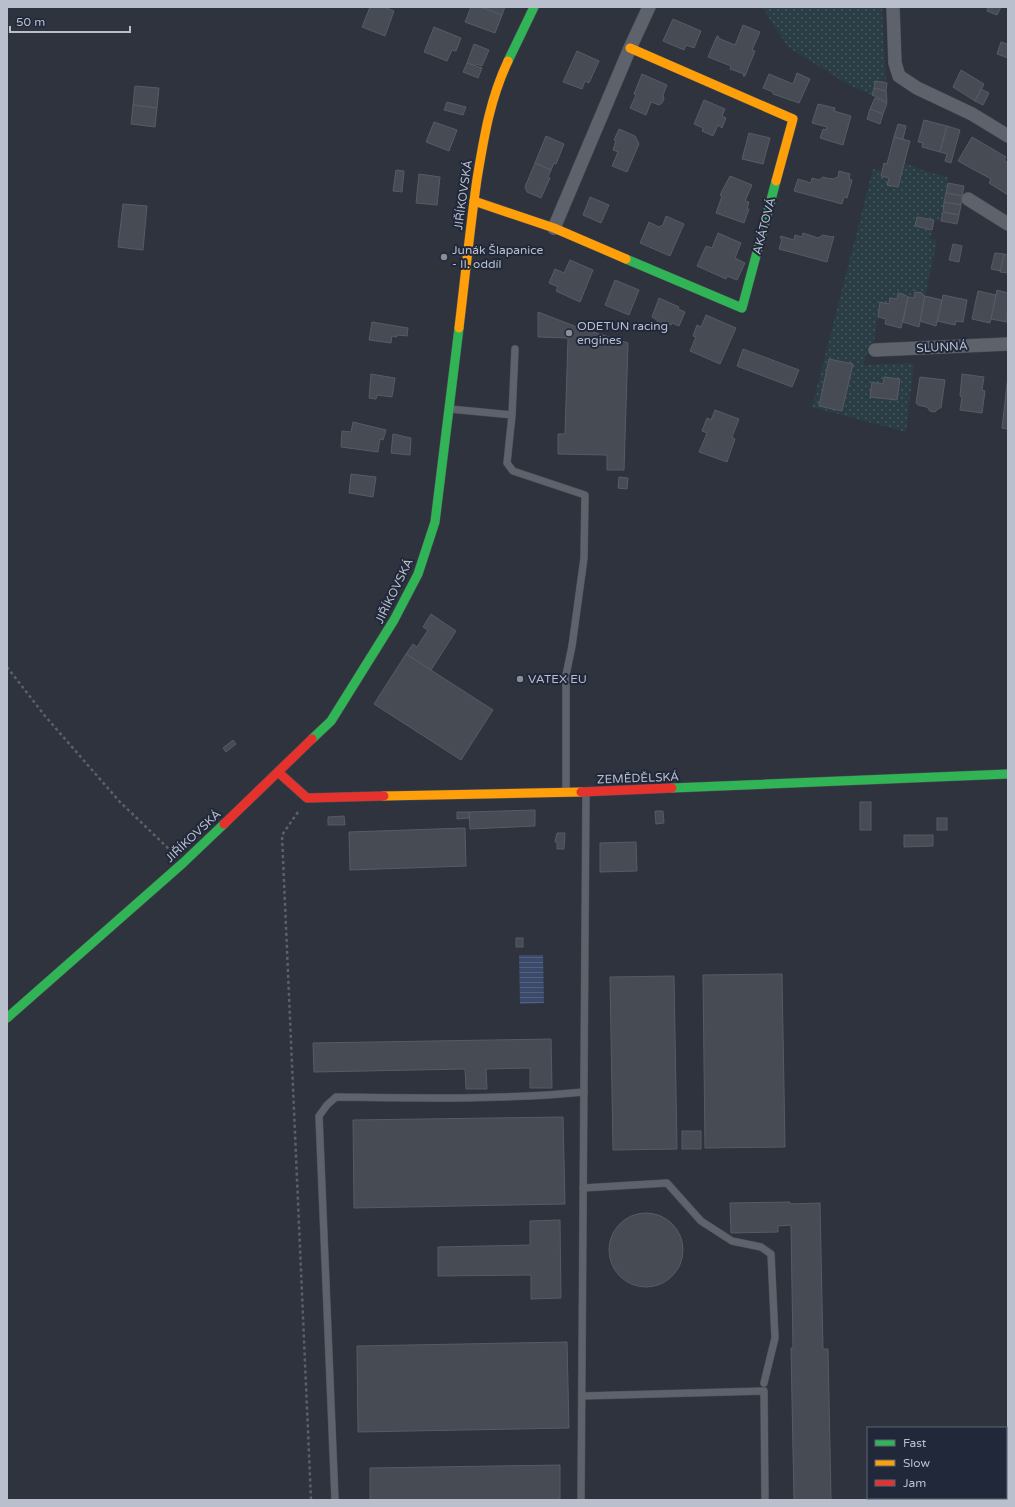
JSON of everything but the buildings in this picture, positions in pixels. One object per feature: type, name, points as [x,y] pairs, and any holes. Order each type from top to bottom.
[{"type":"street","name":"JIŘÍKOVSKÁ","points":[[7,1018],[183,863],[331,721],[394,620],[418,574],[435,522],[450,409],[474,201],[485,128],[498,82],[534,7]]},
{"type":"street","points":[[554,228],[630,48],[649,7]]},
{"type":"street","points":[[893,7],[895,63],[899,76],[917,88],[972,114],[1008,136]]},
{"type":"street","name":"AKÁTOVÁ","points":[[474,201],[554,228],[742,308],[794,119],[630,48]]},
{"type":"street","points":[[968,199],[1008,224]]},
{"type":"street","name":"SLUNNÁ","points":[[875,350],[1008,344]]},
{"type":"street","points":[[278,772],[307,798]]},
{"type":"street","name":"ZEMĚDĚLSKÁ","points":[[307,798],[566,793],[1008,774]]},
{"type":"lane","points":[[515,348],[512,415],[507,463],[514,471],[585,495],[584,558],[572,646],[566,675],[566,793]]},
{"type":"lane","points":[[450,409],[512,415]]},
{"type":"lane","points":[[582,1500],[586,792]]},
{"type":"lane","points":[[335,1500],[319,1116],[327,1105],[336,1097],[484,1098],[584,1092]]},
{"type":"lane","points":[[583,1188],[667,1183],[701,1221],[732,1241],[761,1247],[771,1254],[775,1338],[764,1383]]},
{"type":"lane","points":[[582,1396],[764,1391],[765,1500]]},
{"type":"path","points":[[7,667],[45,716],[120,802],[183,863]]},
{"type":"path","points":[[307,798],[282,834],[311,1500]]},
{"type":"shaded area","points":[[762,7],[882,7],[886,83],[875,81],[872,95],[849,85],[788,47]]},
{"type":"shaded area","points":[[904,163],[927,172],[948,177],[941,221],[918,217],[915,226],[932,230],[930,239],[937,240],[925,296],[912,298],[898,293],[897,299],[889,304],[880,302],[872,353],[866,354],[864,365],[914,363],[906,432],[812,407],[873,169],[882,171],[881,176],[889,178],[888,185],[898,187]]},
{"type":"water","points":[[519,955],[543,955],[544,1003],[520,1004]]},
{"type":"traffic: fast","points":[[508,61],[534,7]]},
{"type":"traffic: fast","points":[[626,259],[742,308],[776,181]]},
{"type":"traffic: fast","points":[[312,739],[331,721],[394,620],[418,574],[435,522],[459,328]]},
{"type":"traffic: fast","points":[[672,788],[1008,774]]},
{"type":"traffic: fast","points":[[7,1018],[183,863],[224,824]]},
{"type":"traffic: slow","points":[[630,48],[793,119],[776,181]]},
{"type":"traffic: slow","points":[[459,328],[474,197],[482,148],[492,104],[508,61]]},
{"type":"traffic: slow","points":[[474,201],[554,228],[626,259]]},
{"type":"traffic: slow","points":[[384,796],[581,792]]},
{"type":"traffic: jam","points":[[224,824],[312,739]]},
{"type":"traffic: jam","points":[[278,772],[307,798],[384,796]]},
{"type":"traffic: jam","points":[[581,792],[672,788]]},
{"type":"place","name":"Junák Šlapanice - II. oddíl","points":[[444,257]]},
{"type":"place","name":"ODETUN racing engines","points":[[569,333]]},
{"type":"place","name":"VATEX EU","points":[[520,679]]}]
